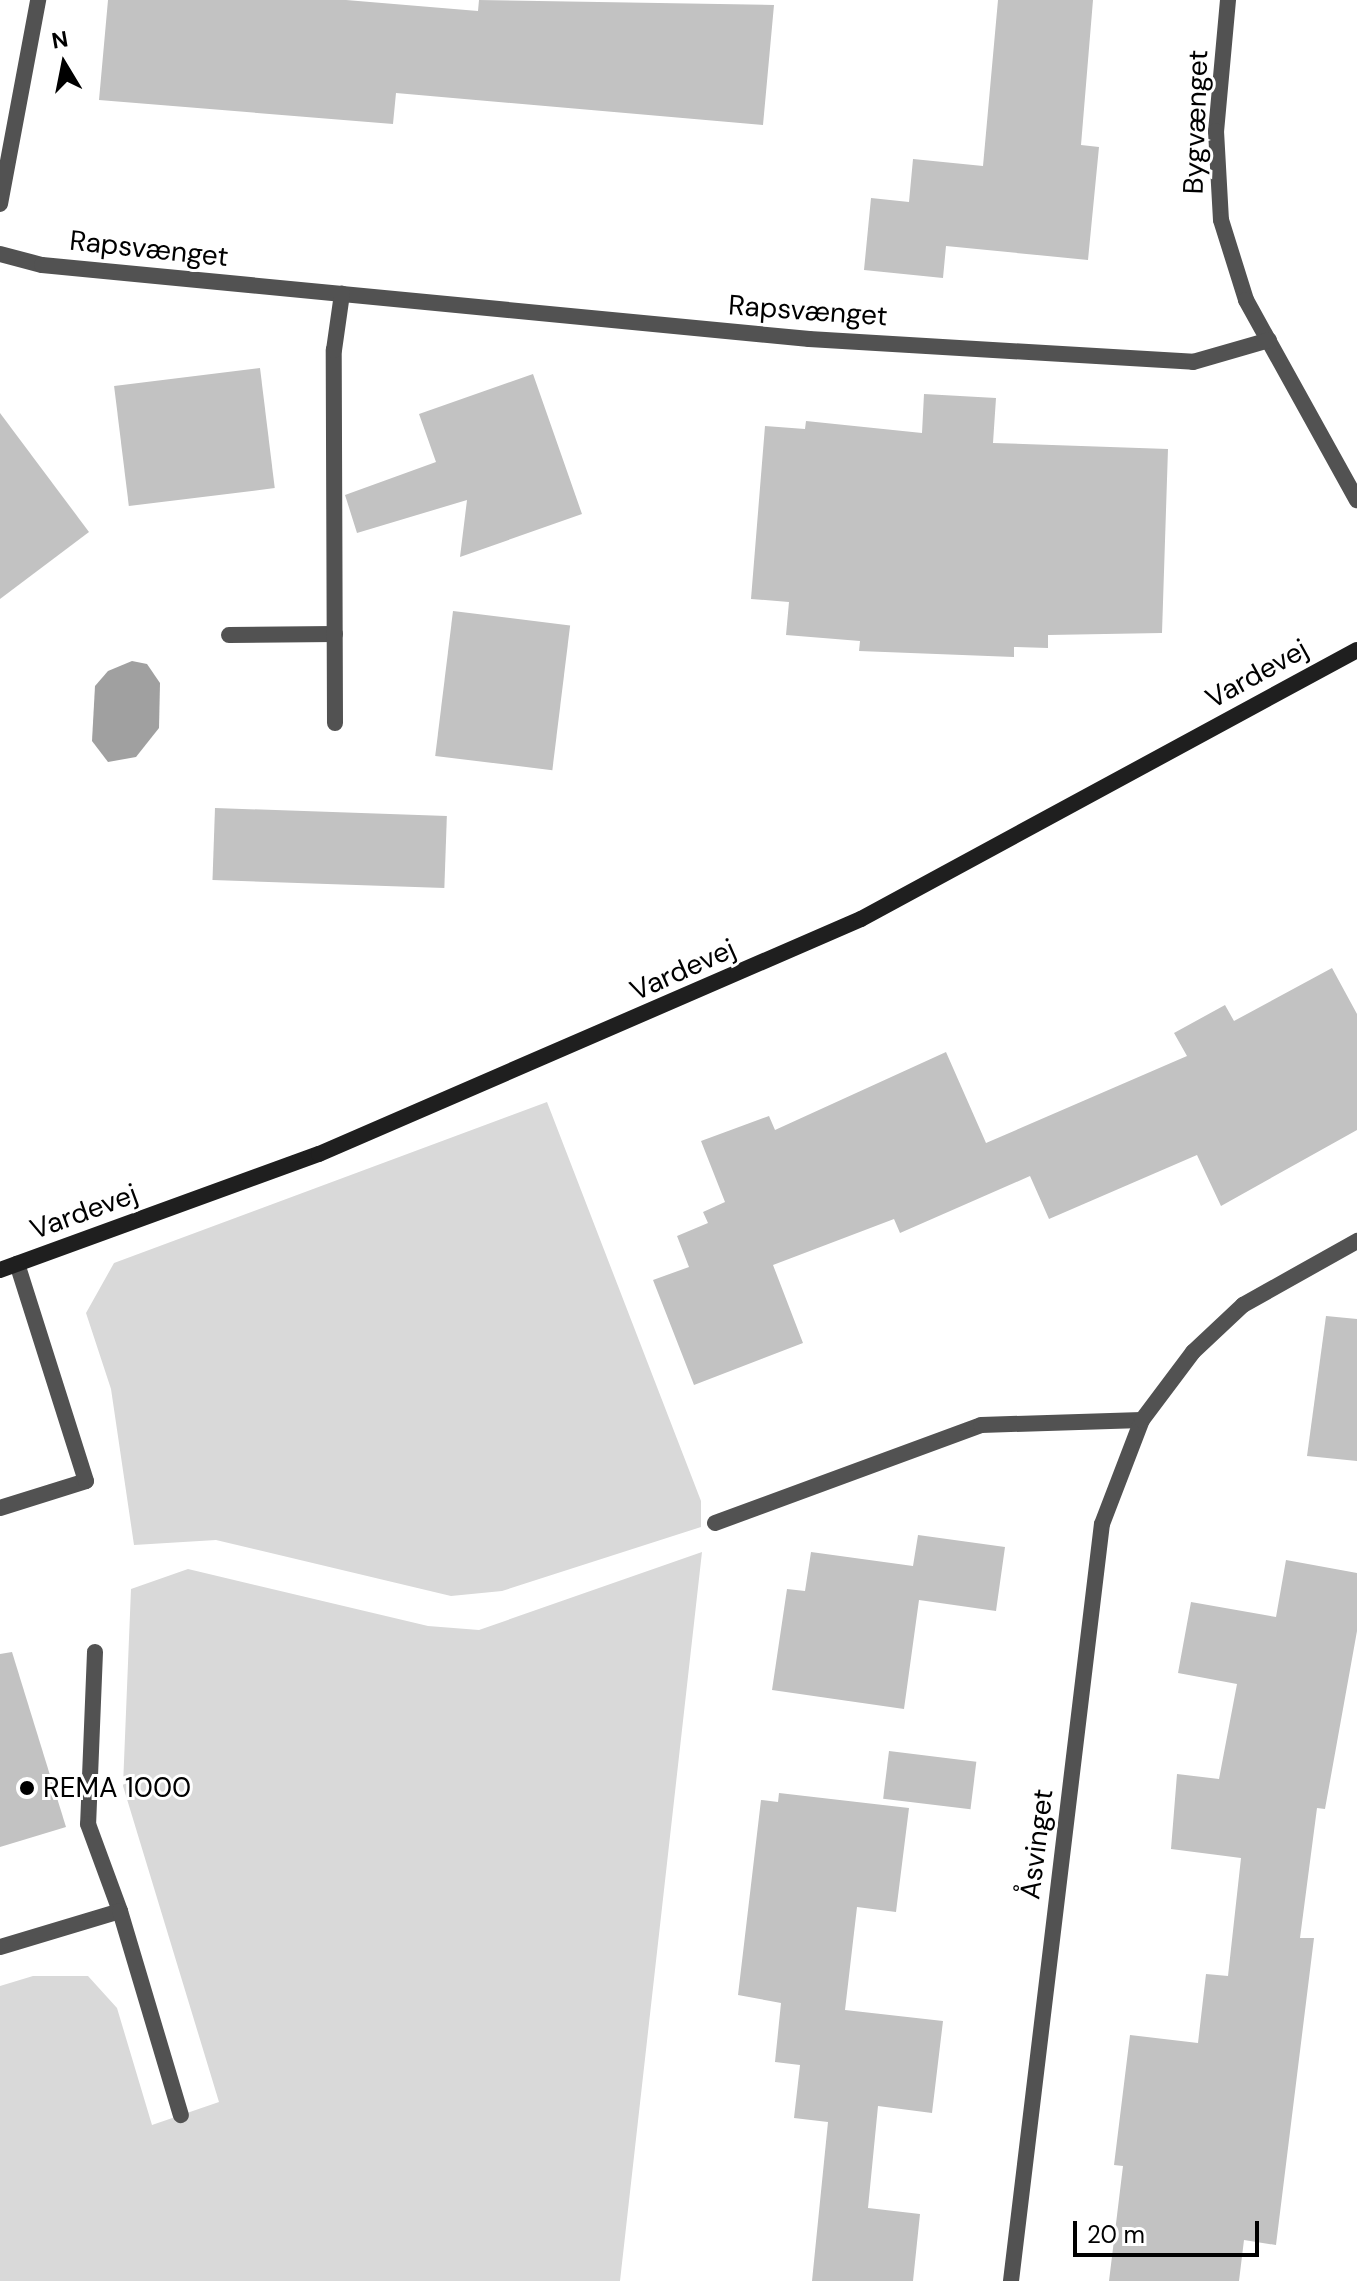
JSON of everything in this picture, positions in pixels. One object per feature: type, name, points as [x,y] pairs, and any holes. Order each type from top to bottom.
[{"type":"street","points":[[0,204],[38,0]]},
{"type":"street","name":"Bygvænget","points":[[1228,0],[1216,131],[1221,220],[1246,300],[1357,500]]},
{"type":"street","name":"Rapsvænget","points":[[0,254],[42,265],[797,338],[1193,362],[1269,340]]},
{"type":"street","points":[[335,723],[334,350],[342,294]]},
{"type":"street","points":[[229,635],[335,634]]},
{"type":"street","name":"Vardevej","points":[[0,1270],[319,1154],[861,919],[1357,650]]},
{"type":"street","name":"Åsvinget","points":[[1011,2281],[1102,1524],[1142,1420],[1193,1352],[1243,1305],[1357,1241]]},
{"type":"street","points":[[0,1508],[86,1481],[17,1264]]},
{"type":"street","points":[[715,1523],[981,1425],[1142,1420]]},
{"type":"street","points":[[95,1652],[88,1824],[120,1911],[181,2115]]},
{"type":"street","points":[[0,1947],[120,1911]]},
{"type":"shaded area","points":[[132,661],[147,664],[160,683],[159,728],[136,757],[108,762],[92,741],[95,686],[108,671]]},
{"type":"shaded area","points":[[547,1102],[701,1501],[701,1527],[502,1591],[451,1596],[216,1540],[134,1545],[111,1389],[86,1313],[114,1263]]},
{"type":"shaded area","points":[[702,1552],[620,2281],[0,2281],[0,1986],[33,1976],[88,1976],[117,2008],[152,2125],[219,2102],[123,1786],[131,1589],[188,1569],[428,1626],[479,1630]]},
{"type":"building","points":[[108,0],[346,0],[478,11],[479,0],[774,5],[763,125],[396,93],[393,124],[99,100]]},
{"type":"building","points":[[998,0],[1093,0],[1081,145],[1099,147],[1088,260],[946,246],[943,278],[864,270],[871,198],[909,202],[913,159],[983,166]]},
{"type":"building","points":[[260,368],[275,488],[129,506],[114,386]]},
{"type":"building","points":[[533,374],[582,514],[460,557],[467,500],[357,533],[345,495],[436,462],[419,414]]},
{"type":"building","points":[[924,394],[996,398],[993,443],[1168,449],[1162,633],[1048,635],[1048,648],[1014,647],[1014,657],[859,651],[860,641],[786,635],[789,602],[751,599],[765,426],[805,429],[806,421],[922,433]]},
{"type":"building","points":[[0,413],[89,532],[0,599]]},
{"type":"building","points":[[453,611],[570,625],[552,770],[435,756]]},
{"type":"building","points":[[215,808],[447,816],[444,888],[212,880]]},
{"type":"building","points":[[1332,968],[1357,1014],[1357,1130],[1221,1206],[1197,1155],[1049,1219],[1030,1176],[900,1233],[894,1219],[773,1265],[803,1343],[694,1385],[653,1280],[689,1267],[677,1236],[708,1223],[703,1212],[725,1202],[701,1141],[769,1116],[775,1130],[946,1052],[986,1143],[1187,1056],[1174,1033],[1225,1005],[1234,1021]]},
{"type":"building","points":[[1326,1316],[1357,1319],[1357,1461],[1307,1456]]},
{"type":"building","points":[[918,1535],[1005,1547],[996,1611],[919,1600],[904,1709],[772,1690],[787,1589],[805,1591],[811,1552],[913,1566]]},
{"type":"building","points":[[1286,1560],[1357,1573],[1357,1631],[1325,1809],[1317,1808],[1300,1938],[1314,1938],[1276,2245],[1244,2240],[1239,2281],[1109,2281],[1123,2166],[1114,2165],[1130,2035],[1198,2043],[1206,1974],[1228,1976],[1241,1858],[1171,1849],[1177,1774],[1219,1779],[1237,1684],[1178,1673],[1191,1602],[1276,1617]]},
{"type":"building","name":"REMA 1000","points":[[12,1652],[66,1827],[0,1847],[0,1654]]},
{"type":"building","points":[[889,1751],[976,1762],[970,1809],[883,1799]]},
{"type":"building","points":[[779,1793],[909,1808],[896,1912],[857,1907],[845,2010],[943,2021],[932,2113],[878,2106],[868,2208],[920,2214],[913,2281],[812,2281],[828,2122],[794,2118],[800,2065],[775,2062],[781,2003],[738,1995],[761,1800],[778,1802]]},
{"type":"place","name":"REMA 1000","points":[[27,1788]]}]
